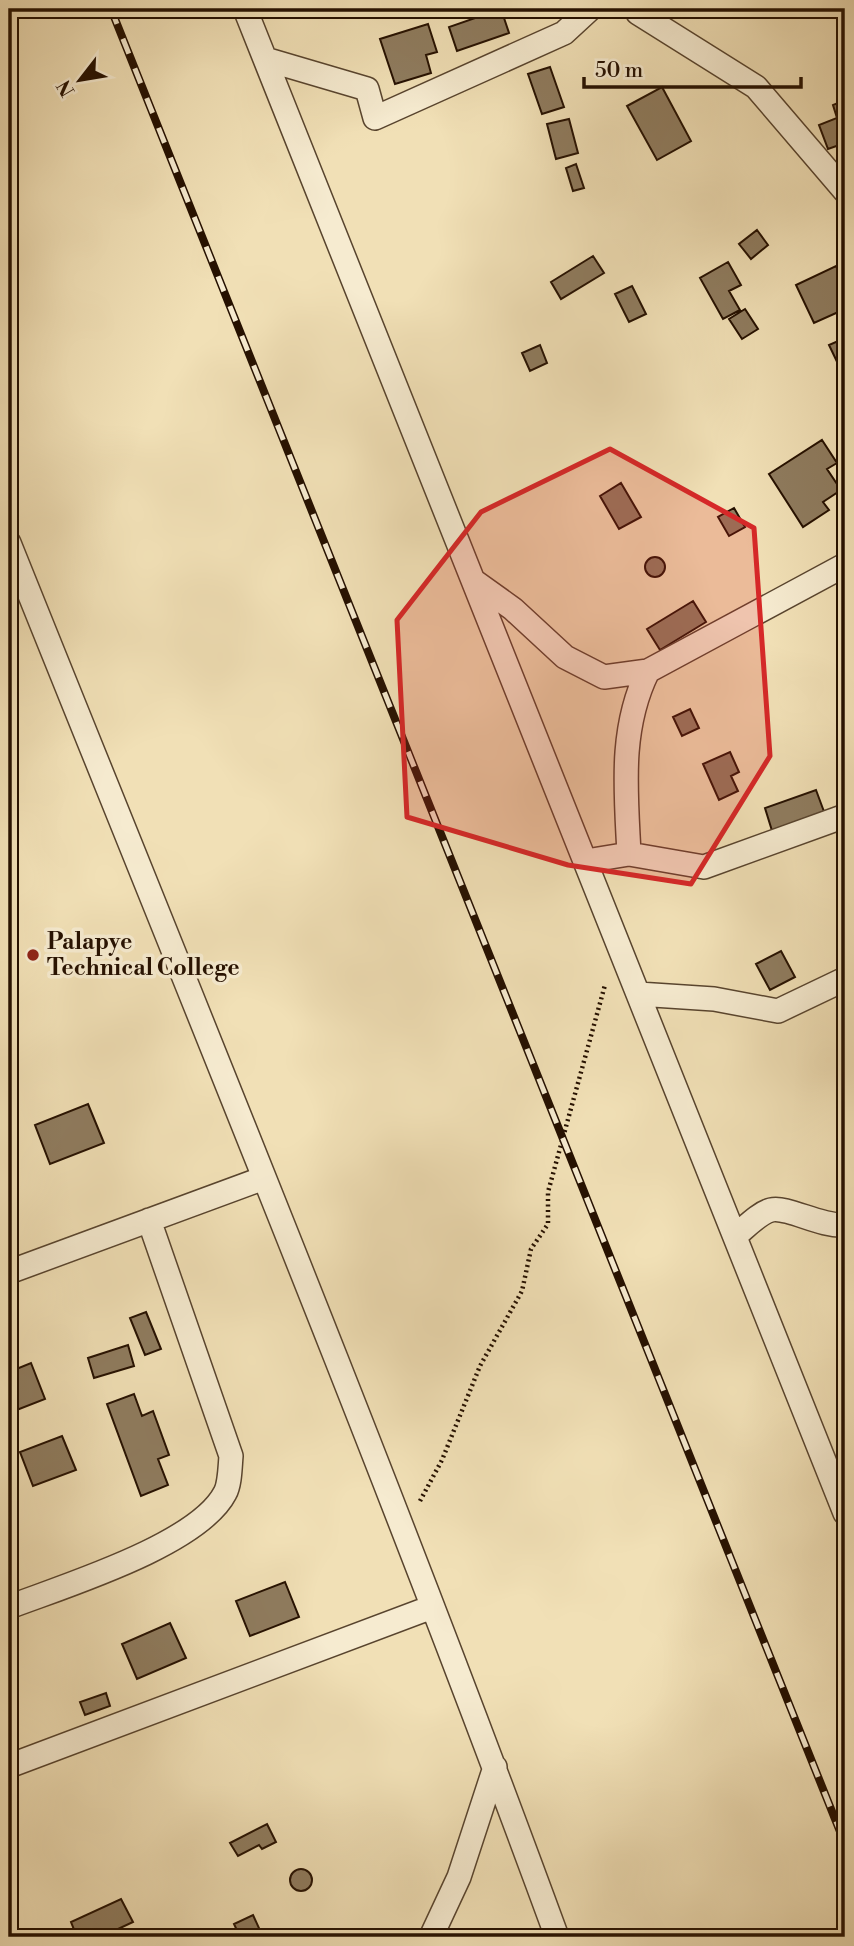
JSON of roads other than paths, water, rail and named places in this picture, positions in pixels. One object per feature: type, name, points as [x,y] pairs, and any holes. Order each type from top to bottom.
[{"type":"street","points":[[245,9],[845,1513]]},
{"type":"street","points":[[265,59],[367,89],[375,118],[564,33],[590,9]]},
{"type":"street","points":[[638,9],[638,13],[756,87],[845,191]]},
{"type":"street","points":[[9,543],[264,1178],[495,1767],[557,1937]]},
{"type":"street","points":[[474,581],[513,609],[565,657],[604,677],[648,671],[845,565]]},
{"type":"street","points":[[629,854],[625,768],[632,714],[648,671]]},
{"type":"street","points":[[586,861],[629,854],[704,867],[845,816]]},
{"type":"street","points":[[638,994],[714,999],[778,1011],[845,979]]},
{"type":"street","points":[[9,1272],[264,1178]]},
{"type":"street","points":[[735,1236],[770,1210],[787,1210],[811,1222],[845,1225]]},
{"type":"street","points":[[9,1607],[167,1542],[198,1524],[226,1492],[231,1456],[149,1220]]},
{"type":"street","points":[[9,1766],[432,1607]]},
{"type":"street","points":[[430,1937],[459,1877],[495,1767]]},
{"type":"railway","points":[[111,9],[845,1844]]},
{"type":"place","name":"Palapye Technical College","points":[[33,955]]}]
